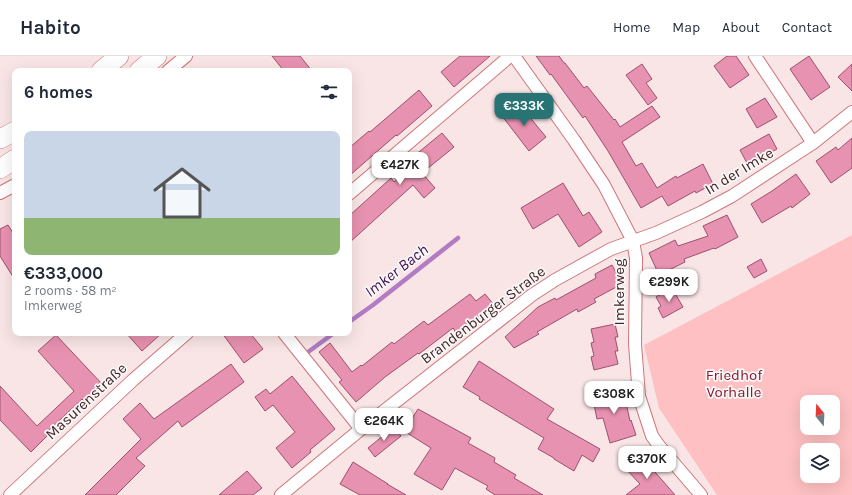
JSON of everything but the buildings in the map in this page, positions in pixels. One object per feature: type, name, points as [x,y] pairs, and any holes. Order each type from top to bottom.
[{"type":"main road","points":[[105,68],[119,56]]},
{"type":"main road","points":[[143,68],[157,56]]},
{"type":"main road","points":[[0,139],[12,133]]},
{"type":"main road","points":[[0,168],[12,161]]},
{"type":"street","points":[[172,68],[186,56]]},
{"type":"street","points":[[352,191],[510,56]]},
{"type":"street","name":"Imkerweg","points":[[514,56],[604,185],[633,241],[636,258],[635,344],[639,396],[652,436],[702,495]]},
{"type":"street","points":[[755,56],[813,143]]},
{"type":"street","name":"In der Imke","points":[[633,241],[656,233],[702,212],[732,196],[813,143],[852,112]]},
{"type":"street","points":[[0,193],[12,187]]},
{"type":"street","name":"Brandenburger Straße","points":[[282,495],[361,429],[532,295],[555,280],[611,249],[633,241]]},
{"type":"street","name":"Masurenstraße","points":[[10,495],[127,385],[184,336]]},
{"type":"street","points":[[286,336],[361,429]]},
{"type":"green space","name":"Friedhof Vorhalle","points":[[852,235],[852,495],[717,495],[659,408],[644,345]]},
{"type":"waterway","name":"Imker Bach","points":[[352,320],[458,238]]},
{"type":"waterway","name":"Imker Bach","points":[[308,352],[330,336]]}]
